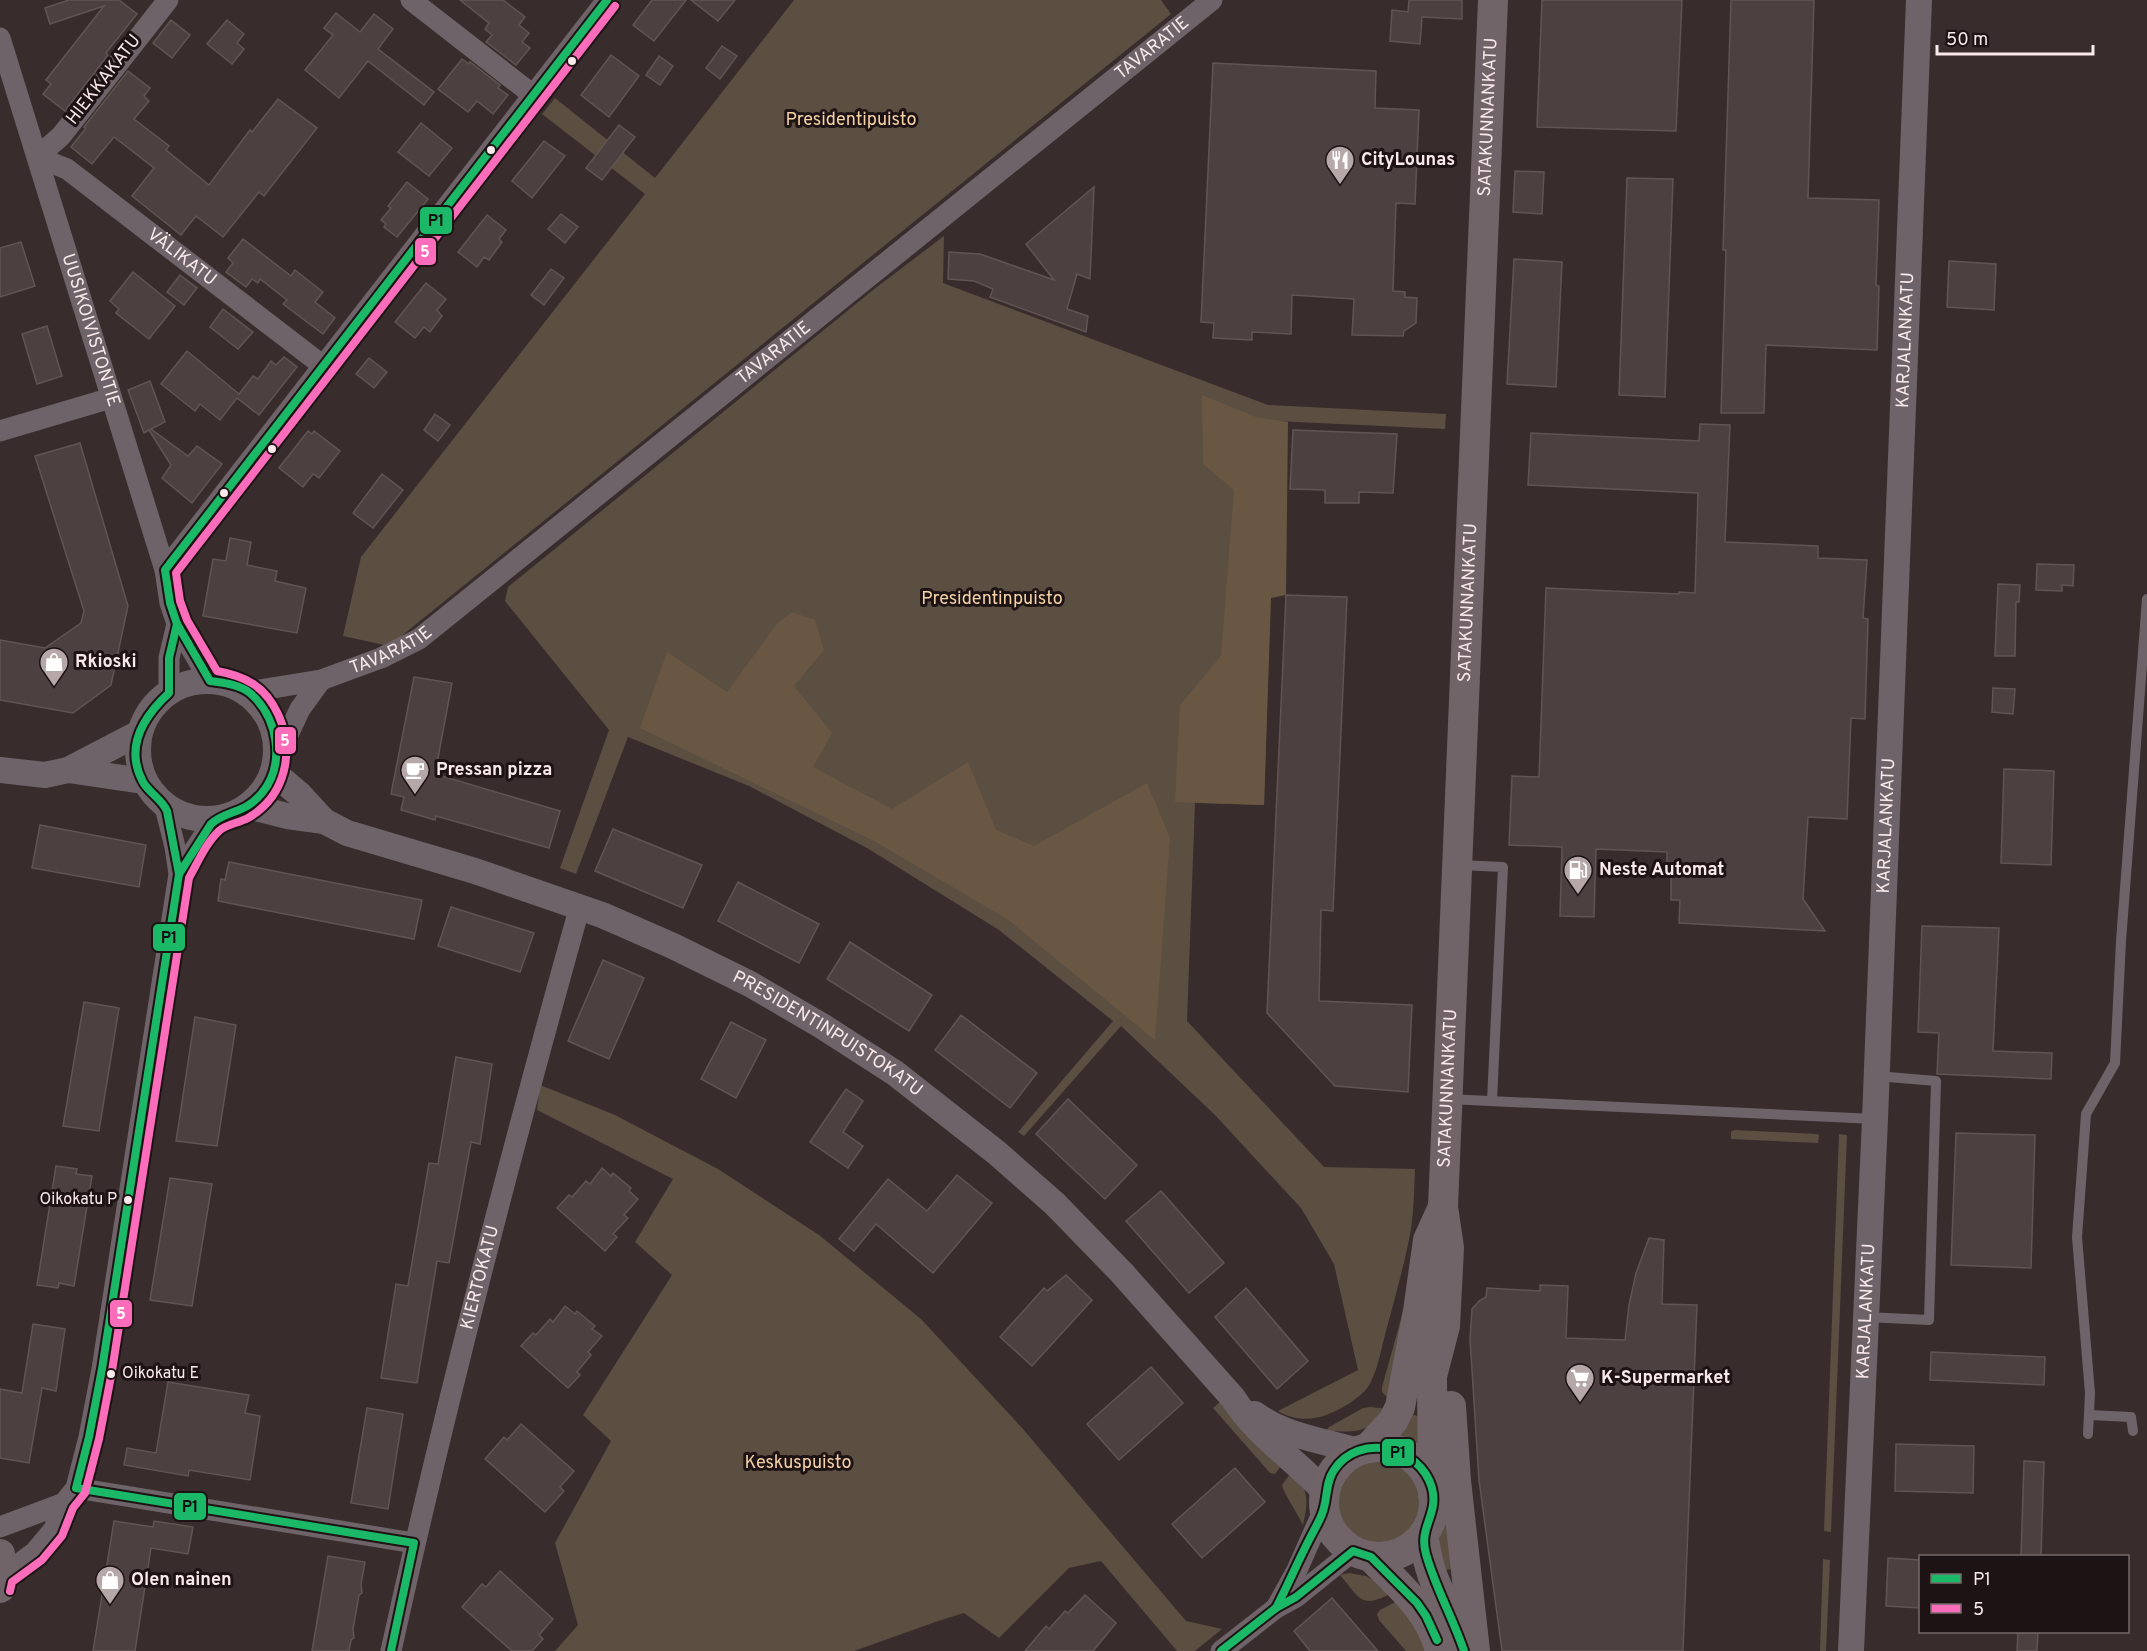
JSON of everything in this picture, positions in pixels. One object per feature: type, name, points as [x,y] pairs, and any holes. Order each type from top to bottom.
[{"type":"main road","name":"SATAKUNNANKATU","points":[[1433,1494],[1432,1376],[1445,1326],[1449,1248],[1443,1207],[1493,0]]},
{"type":"main road","name":"SATAKUNNANKATU","points":[[1363,1450],[1393,1421],[1400,1407],[1418,1311],[1428,1240],[1443,1207]]},
{"type":"main road","points":[[1445,1326],[1456,1481],[1475,1651]]},
{"type":"main road","points":[[1362,1554],[1393,1555],[1413,1545],[1423,1535],[1429,1524],[1433,1510],[1433,1494],[1427,1476],[1414,1460],[1399,1450],[1382,1447],[1363,1450],[1351,1454],[1337,1466],[1327,1484],[1325,1501],[1330,1528],[1341,1542],[1362,1554],[1417,1603],[1426,1616],[1440,1651]]},
{"type":"main road","points":[[1423,1535],[1434,1581],[1459,1631],[1464,1651]]},
{"type":"street","name":"HIEKKAKATU","points":[[37,157],[61,136],[168,0]]},
{"type":"street","points":[[411,0],[533,95]]},
{"type":"street","points":[[165,570],[607,0]]},
{"type":"street","name":"TAVARATIE","points":[[248,692],[321,680],[381,658],[419,639],[1212,0]]},
{"type":"street","name":"KARJALANKATU","points":[[1851,1651],[1875,1119],[1918,0]]},
{"type":"street","name":"UUSIKOIVISTONTIE","points":[[0,38],[165,570],[170,603],[177,624]]},
{"type":"street","name":"VÄLIKATU","points":[[37,157],[67,168],[322,366]]},
{"type":"street","points":[[0,431],[111,398]]},
{"type":"street","points":[[177,624],[210,681]]},
{"type":"street","points":[[170,693],[169,658],[177,624]]},
{"type":"street","points":[[275,765],[276,734],[267,713],[248,692],[228,684],[210,681],[189,684],[170,693],[151,710],[139,733],[136,755],[143,781],[153,796],[165,807],[186,817],[214,820],[237,813],[248,806],[265,789],[300,709],[321,680]]},
{"type":"street","points":[[0,770],[45,775],[68,770],[139,733]]},
{"type":"street","name":"PRESIDENTINPUISTOKATU","points":[[275,765],[324,821]]},
{"type":"street","points":[[68,770],[143,781]]},
{"type":"street","name":"PRESIDENTINPUISTOKATU","points":[[248,806],[287,816],[324,821],[357,836],[475,871],[580,906],[673,946],[750,984],[822,1026],[903,1079],[997,1153],[1055,1203],[1122,1273],[1233,1398],[1260,1433],[1309,1475],[1325,1501]]},
{"type":"street","points":[[1,1573],[35,1552],[54,1529],[70,1495],[89,1437],[102,1369],[179,873],[165,807]]},
{"type":"street","points":[[179,873],[214,820]]},
{"type":"street","name":"KIERTOKATU","points":[[391,1651],[414,1543],[528,1095],[580,906]]},
{"type":"street","name":"PRESIDENTINPUISTOKATU","points":[[1233,1398],[1269,1424],[1283,1430],[1363,1450]]},
{"type":"street","points":[[0,1527],[70,1495],[414,1543]]},
{"type":"street","points":[[1276,1608],[1297,1570],[1325,1501]]},
{"type":"street","points":[[1221,1651],[1276,1608],[1362,1554]]},
{"type":"lane","points":[[2088,1434],[2090,1393],[2077,1237],[2078,1215],[2086,1114],[2115,1063],[2122,930],[2147,599]]},
{"type":"lane","points":[[1456,865],[1503,867],[1492,1101]]},
{"type":"lane","points":[[1865,1317],[1929,1320],[1936,1081],[1876,1076]]},
{"type":"lane","points":[[1448,1099],[1875,1119]]},
{"type":"lane","points":[[2089,1415],[2131,1417],[2133,1431]]},
{"type":"green space","name":"Presidentipuisto","points":[[794,0],[1161,0],[1171,14],[389,646],[343,636],[361,557],[645,194],[542,114],[555,98],[655,178]]},
{"type":"green space","name":"Presidentinpuisto","points":[[944,236],[943,283],[1268,405],[1446,414],[1445,429],[1276,421],[1264,805],[1195,803],[1187,1021],[1324,1167],[1415,1169],[1409,1242],[1374,1374],[1368,1387],[1360,1396],[1343,1407],[1320,1417],[1295,1418],[1278,1411],[1358,1370],[1334,1264],[1301,1208],[1215,1115],[1121,1026],[1024,1136],[1018,1132],[1113,1021],[999,930],[867,848],[749,786],[628,737],[576,874],[560,868],[609,730],[505,601],[508,587],[873,290]]},
{"type":"green space","name":"Keskuspuisto","points":[[540,1085],[615,1115],[718,1169],[819,1235],[921,1319],[1023,1429],[1186,1621],[1222,1629],[1195,1651],[1177,1651],[1101,1561],[1069,1568],[999,1638],[964,1613],[854,1651],[555,1651],[578,1625],[555,1543],[611,1441],[583,1415],[672,1275],[635,1242],[673,1179],[537,1110]]},
{"type":"green space","points":[[1734,1130],[1819,1135],[1818,1143],[1731,1139],[1731,1132]]},
{"type":"green space","points":[[1839,1134],[1847,1135],[1831,1532],[1824,1531]]},
{"type":"green space","points":[[1414,1272],[1387,1397],[1382,1392],[1382,1387]]},
{"type":"green space","points":[[1220,1402],[1284,1462],[1275,1474],[1270,1473],[1213,1408]]},
{"type":"green space","points":[[1363,1408],[1389,1409],[1374,1423],[1361,1430],[1326,1431],[1329,1427]]},
{"type":"green space","points":[[1409,1414],[1423,1417],[1421,1448],[1409,1439],[1397,1435]]},
{"type":"green space","points":[[1377,1459],[1401,1466],[1413,1478],[1420,1502],[1413,1526],[1401,1538],[1377,1545],[1353,1538],[1341,1526],[1334,1502],[1341,1478],[1353,1466]]},
{"type":"green space","points":[[1293,1470],[1306,1496],[1303,1525],[1282,1485]]},
{"type":"green space","points":[[1446,1515],[1457,1568],[1440,1571],[1438,1541]]},
{"type":"green space","points":[[1823,1559],[1830,1560],[1826,1651],[1820,1651]]},
{"type":"green space","points":[[1349,1573],[1366,1576],[1394,1592],[1375,1600],[1363,1600],[1340,1575]]},
{"type":"green space","points":[[1403,1598],[1429,1651],[1406,1651],[1379,1620],[1377,1614],[1380,1610]]},
{"type":"shaded area","points":[[1202,395],[1256,417],[1288,422],[1286,595],[1271,598],[1264,805],[1175,802],[1180,705],[1221,656],[1234,490],[1203,464]]},
{"type":"shaded area","points":[[792,612],[815,620],[824,650],[794,686],[832,733],[813,767],[892,809],[968,762],[996,830],[1034,846],[1147,783],[1170,838],[1155,1040],[1007,919],[874,841],[640,728],[667,652],[727,692],[776,625]]},
{"type":"building","points":[[69,0],[119,0],[137,14],[65,111],[43,94],[51,84],[46,80],[104,6],[50,24],[45,8]]},
{"type":"building","points":[[460,0],[503,0],[525,17],[519,25],[529,33],[522,42],[530,48],[516,65],[486,42],[492,35],[485,29],[489,23]]},
{"type":"building","points":[[652,0],[686,0],[654,41],[633,25]]},
{"type":"building","points":[[691,0],[735,0],[718,21]]},
{"type":"building","points":[[1409,0],[1462,0],[1462,19],[1422,17],[1420,44],[1390,41],[1392,10],[1408,12]]},
{"type":"building","points":[[1542,0],[1682,0],[1676,131],[1537,127]]},
{"type":"building","points":[[1731,0],[1814,0],[1808,198],[1879,200],[1876,285],[1879,286],[1877,350],[1766,345],[1764,413],[1721,413],[1726,250],[1723,250]]},
{"type":"building","points":[[336,13],[360,32],[374,14],[393,29],[378,49],[434,92],[424,105],[368,61],[339,98],[305,70],[333,35],[324,28]]},
{"type":"building","points":[[171,20],[190,35],[172,58],[153,43]]},
{"type":"building","points":[[227,20],[244,34],[237,43],[244,49],[232,64],[207,44]]},
{"type":"building","points":[[722,46],[737,56],[720,79],[706,68]]},
{"type":"building","points":[[611,55],[639,76],[609,117],[581,95]]},
{"type":"building","points":[[659,56],[673,66],[660,85],[646,75]]},
{"type":"building","points":[[462,59],[469,64],[470,62],[500,85],[498,88],[508,95],[493,114],[477,101],[468,112],[438,89]]},
{"type":"building","points":[[1213,63],[1376,71],[1375,108],[1419,110],[1415,204],[1396,203],[1393,291],[1405,292],[1405,297],[1417,298],[1416,323],[1404,331],[1403,336],[1352,335],[1354,299],[1292,295],[1291,334],[1252,332],[1252,340],[1213,338],[1214,323],[1201,322]]},
{"type":"building","points":[[128,71],[150,88],[144,96],[149,101],[134,119],[169,146],[166,150],[209,185],[250,130],[252,132],[278,99],[317,128],[264,196],[259,192],[223,237],[196,216],[181,235],[132,196],[154,168],[114,137],[92,164],[71,147]]},
{"type":"building","points":[[421,123],[452,148],[429,176],[398,152]]},
{"type":"building","points":[[619,125],[635,137],[602,180],[586,168]]},
{"type":"building","points":[[544,141],[565,156],[532,198],[512,181]]},
{"type":"building","points":[[1515,171],[1544,172],[1542,214],[1513,212]]},
{"type":"building","points":[[1627,178],[1673,179],[1665,397],[1619,395]]},
{"type":"building","points":[[407,182],[428,199],[397,237],[384,227],[386,224],[381,220],[391,208],[388,206]]},
{"type":"building","points":[[1094,187],[1090,279],[1077,274],[1067,309],[1088,316],[1086,332],[990,297],[993,289],[974,281],[948,279],[949,252],[980,254],[1054,280],[1026,244]]},
{"type":"building","points":[[561,214],[578,227],[565,243],[548,229]]},
{"type":"building","points":[[487,215],[506,230],[499,239],[502,242],[489,260],[484,257],[477,267],[458,252]]},
{"type":"building","points":[[243,239],[291,276],[295,270],[323,292],[315,302],[335,318],[323,334],[283,304],[287,300],[260,279],[258,283],[252,279],[246,287],[226,272],[233,263],[228,258]]},
{"type":"building","points":[[21,242],[35,286],[0,297],[0,248]]},
{"type":"building","points":[[1514,259],[1562,262],[1556,387],[1507,384]]},
{"type":"building","points":[[1949,261],[1996,264],[1994,310],[1947,307]]},
{"type":"building","points":[[551,269],[564,278],[544,305],[531,295]]},
{"type":"building","points":[[133,272],[175,306],[149,339],[116,313],[119,309],[110,301]]},
{"type":"building","points":[[180,275],[197,288],[184,305],[167,292]]},
{"type":"building","points":[[426,283],[446,299],[437,310],[442,316],[430,332],[424,327],[415,338],[395,322]]},
{"type":"building","points":[[223,309],[253,332],[238,349],[210,327]]},
{"type":"building","points":[[47,326],[62,376],[37,384],[22,334]]},
{"type":"building","points":[[187,351],[239,394],[253,376],[258,379],[271,361],[276,365],[284,357],[297,367],[259,415],[237,398],[220,420],[200,404],[195,411],[161,384]]},
{"type":"building","points":[[369,358],[387,372],[374,388],[356,374]]},
{"type":"building","points":[[150,381],[165,422],[151,429],[188,456],[197,446],[222,464],[192,503],[162,478],[171,465],[149,430],[144,433],[128,390]]},
{"type":"building","points":[[435,414],[450,425],[438,441],[424,430]]},
{"type":"building","points":[[1700,424],[1730,425],[1725,542],[1818,546],[1818,558],[1867,560],[1863,618],[1868,619],[1865,719],[1851,718],[1847,819],[1808,817],[1803,899],[1825,931],[1679,923],[1680,900],[1671,900],[1671,870],[1667,870],[1667,852],[1596,849],[1594,917],[1560,916],[1562,847],[1509,845],[1512,776],[1539,777],[1546,588],[1695,593],[1698,493],[1528,485],[1531,433],[1699,441]]},
{"type":"building","points":[[1293,430],[1397,434],[1393,493],[1359,492],[1359,503],[1325,503],[1325,490],[1290,489]]},
{"type":"building","points":[[308,431],[312,434],[314,431],[340,451],[319,478],[313,474],[303,487],[279,468]]},
{"type":"building","points":[[80,443],[128,606],[111,685],[73,713],[0,700],[0,640],[45,648],[81,623],[84,611],[35,456]]},
{"type":"building","points":[[382,474],[403,490],[373,528],[353,513]]},
{"type":"building","points":[[230,538],[251,542],[247,565],[277,571],[275,581],[306,588],[297,633],[203,616],[213,559],[226,561]]},
{"type":"building","points":[[2037,564],[2074,565],[2073,586],[2062,585],[2062,591],[2036,590]]},
{"type":"building","points":[[1998,584],[2020,585],[2019,602],[2016,602],[2015,656],[1995,656]]},
{"type":"building","points":[[1286,595],[1347,597],[1333,911],[1321,910],[1319,1001],[1412,1005],[1408,1092],[1335,1086],[1267,1013]]},
{"type":"building","points":[[414,677],[452,683],[435,774],[560,811],[549,848],[436,816],[435,820],[401,810],[404,797],[391,794]]},
{"type":"building","points":[[1993,688],[2015,689],[2013,714],[1992,712]]},
{"type":"building","points":[[2004,769],[2054,771],[2051,865],[2001,863]]},
{"type":"building","points":[[40,825],[146,845],[139,887],[32,868]]},
{"type":"building","points":[[613,829],[702,865],[683,908],[595,871]]},
{"type":"building","points":[[229,862],[422,900],[414,939],[218,901],[221,879],[225,880]]},
{"type":"building","points":[[738,882],[819,924],[799,963],[718,921]]},
{"type":"building","points":[[451,907],[534,933],[520,972],[438,946]]},
{"type":"building","points":[[1922,926],[1999,928],[1993,1051],[2052,1053],[2051,1079],[1937,1074],[1939,1033],[1918,1032]]},
{"type":"building","points":[[850,942],[932,995],[909,1031],[827,979]]},
{"type":"building","points":[[603,960],[644,978],[609,1059],[568,1041]]},
{"type":"building","points":[[84,1002],[119,1008],[99,1131],[63,1126]]},
{"type":"building","points":[[961,1015],[1037,1073],[1010,1108],[935,1050]]},
{"type":"building","points":[[195,1017],[236,1025],[217,1146],[176,1141]]},
{"type":"building","points":[[731,1022],[766,1040],[736,1098],[701,1079]]},
{"type":"building","points":[[456,1057],[492,1064],[480,1144],[471,1142],[449,1263],[437,1261],[417,1383],[381,1378],[396,1284],[408,1286],[429,1163],[438,1164]]},
{"type":"building","points":[[846,1089],[863,1101],[843,1132],[863,1146],[848,1168],[810,1142]]},
{"type":"building","points":[[1068,1099],[1137,1165],[1105,1199],[1036,1134]]},
{"type":"building","points":[[1956,1133],[2035,1135],[2031,1268],[1951,1265]]},
{"type":"building","points":[[56,1166],[77,1169],[76,1174],[92,1176],[74,1286],[59,1283],[58,1288],[37,1285]]},
{"type":"building","points":[[602,1168],[611,1176],[613,1173],[631,1188],[629,1191],[638,1199],[624,1215],[628,1218],[613,1234],[617,1237],[605,1251],[557,1208],[569,1195],[572,1197],[586,1181],[590,1184]]},
{"type":"building","points":[[957,1175],[992,1203],[933,1273],[876,1224],[854,1251],[839,1239],[888,1179],[927,1211]]},
{"type":"building","points":[[170,1178],[212,1184],[192,1306],[150,1300]]},
{"type":"building","points":[[1161,1191],[1224,1263],[1189,1293],[1126,1221]]},
{"type":"building","points":[[1649,1238],[1664,1240],[1662,1304],[1697,1305],[1683,1651],[1502,1651],[1479,1480],[1470,1339],[1472,1309],[1486,1297],[1487,1288],[1540,1291],[1540,1285],[1568,1286],[1566,1338],[1625,1340],[1636,1273]]},
{"type":"building","points":[[1066,1275],[1092,1300],[1032,1366],[1000,1337],[1044,1288],[1047,1291]]},
{"type":"building","points":[[1246,1288],[1308,1361],[1277,1389],[1215,1317]]},
{"type":"building","points":[[565,1306],[575,1314],[577,1311],[595,1326],[592,1329],[602,1336],[588,1352],[591,1355],[577,1372],[580,1375],[568,1388],[521,1346],[533,1333],[536,1335],[550,1319],[553,1322]]},
{"type":"building","points":[[33,1324],[65,1329],[56,1391],[42,1388],[29,1463],[0,1458],[0,1389],[22,1393]]},
{"type":"building","points":[[1931,1352],[2045,1357],[2044,1385],[1930,1380]]},
{"type":"building","points":[[1151,1367],[1183,1403],[1119,1460],[1087,1424]]},
{"type":"building","points":[[168,1382],[249,1395],[245,1413],[260,1416],[250,1480],[189,1470],[188,1476],[124,1465],[127,1448],[156,1453]]},
{"type":"building","points":[[367,1408],[403,1414],[388,1509],[351,1503]]},
{"type":"building","points":[[521,1424],[574,1471],[560,1487],[564,1491],[545,1512],[485,1459],[504,1437],[507,1440]]},
{"type":"building","points":[[1896,1444],[1974,1446],[1973,1493],[1895,1491]]},
{"type":"building","points":[[2024,1461],[2044,1462],[2041,1555],[2021,1555]]},
{"type":"building","points":[[1235,1468],[1265,1502],[1202,1558],[1172,1524]]},
{"type":"building","points":[[114,1521],[153,1527],[154,1521],[193,1527],[188,1554],[151,1548],[135,1651],[93,1651]]},
{"type":"building","points":[[328,1556],[365,1562],[361,1584],[362,1593],[359,1595],[353,1629],[354,1638],[351,1640],[349,1651],[312,1651]]},
{"type":"building","points":[[1888,1558],[1919,1560],[1919,1608],[1886,1606]]},
{"type":"building","points":[[500,1571],[553,1619],[539,1635],[543,1639],[532,1651],[512,1651],[462,1607],[482,1584],[486,1587]]},
{"type":"building","points":[[1085,1595],[1116,1623],[1093,1651],[1025,1651],[1046,1626],[1049,1629],[1065,1611],[1068,1613]]},
{"type":"building","points":[[1332,1598],[1378,1651],[1310,1651],[1294,1631]]},
{"type":"building","points":[[2018,1633],[2038,1633],[2037,1651],[2017,1651]]},
{"type":"transit line","name":"P1","points":[[179,874],[211,824],[249,805],[262,793],[274,769],[276,741],[267,715],[250,693],[236,686],[210,681],[177,624],[170,603],[165,570],[607,0]]},
{"type":"transit line","name":"5","points":[[10,1591],[12,1582],[42,1560],[62,1536],[73,1508],[85,1493],[99,1439],[112,1371],[189,878],[214,836],[225,827],[248,818],[261,809],[271,798],[284,772],[286,743],[283,728],[273,704],[260,689],[245,679],[217,671],[187,620],[180,601],[176,573],[615,6]]},
{"type":"transit line","name":"P1","points":[[177,624],[169,658],[169,693],[145,722],[136,745],[136,757],[143,782],[167,811],[179,874],[102,1369],[89,1437],[76,1488],[414,1543],[391,1651]]},
{"type":"transit line","name":"P1","points":[[1276,1608],[1321,1517],[1329,1480],[1334,1470],[1345,1458],[1358,1451],[1373,1448],[1388,1449],[1415,1462],[1425,1474],[1432,1488],[1433,1506],[1424,1545],[1434,1578],[1464,1651]]},
{"type":"transit line","name":"P1","points":[[1221,1651],[1276,1608],[1296,1597],[1353,1551],[1371,1557],[1417,1603],[1437,1640]]},
{"type":"place","name":"CityLounas","points":[[1340,186]]},
{"type":"place","name":"Rkioski","points":[[54,688]]},
{"type":"place","name":"Pressan pizza","points":[[415,796]]},
{"type":"place","name":"Neste Automat","points":[[1578,896]]},
{"type":"place","name":"Oikokatu P","points":[[128,1200]]},
{"type":"place","name":"Oikokatu E","points":[[111,1374]]},
{"type":"place","name":"K-Supermarket","points":[[1580,1404]]},
{"type":"place","name":"Olen nainen","points":[[110,1606]]}]
